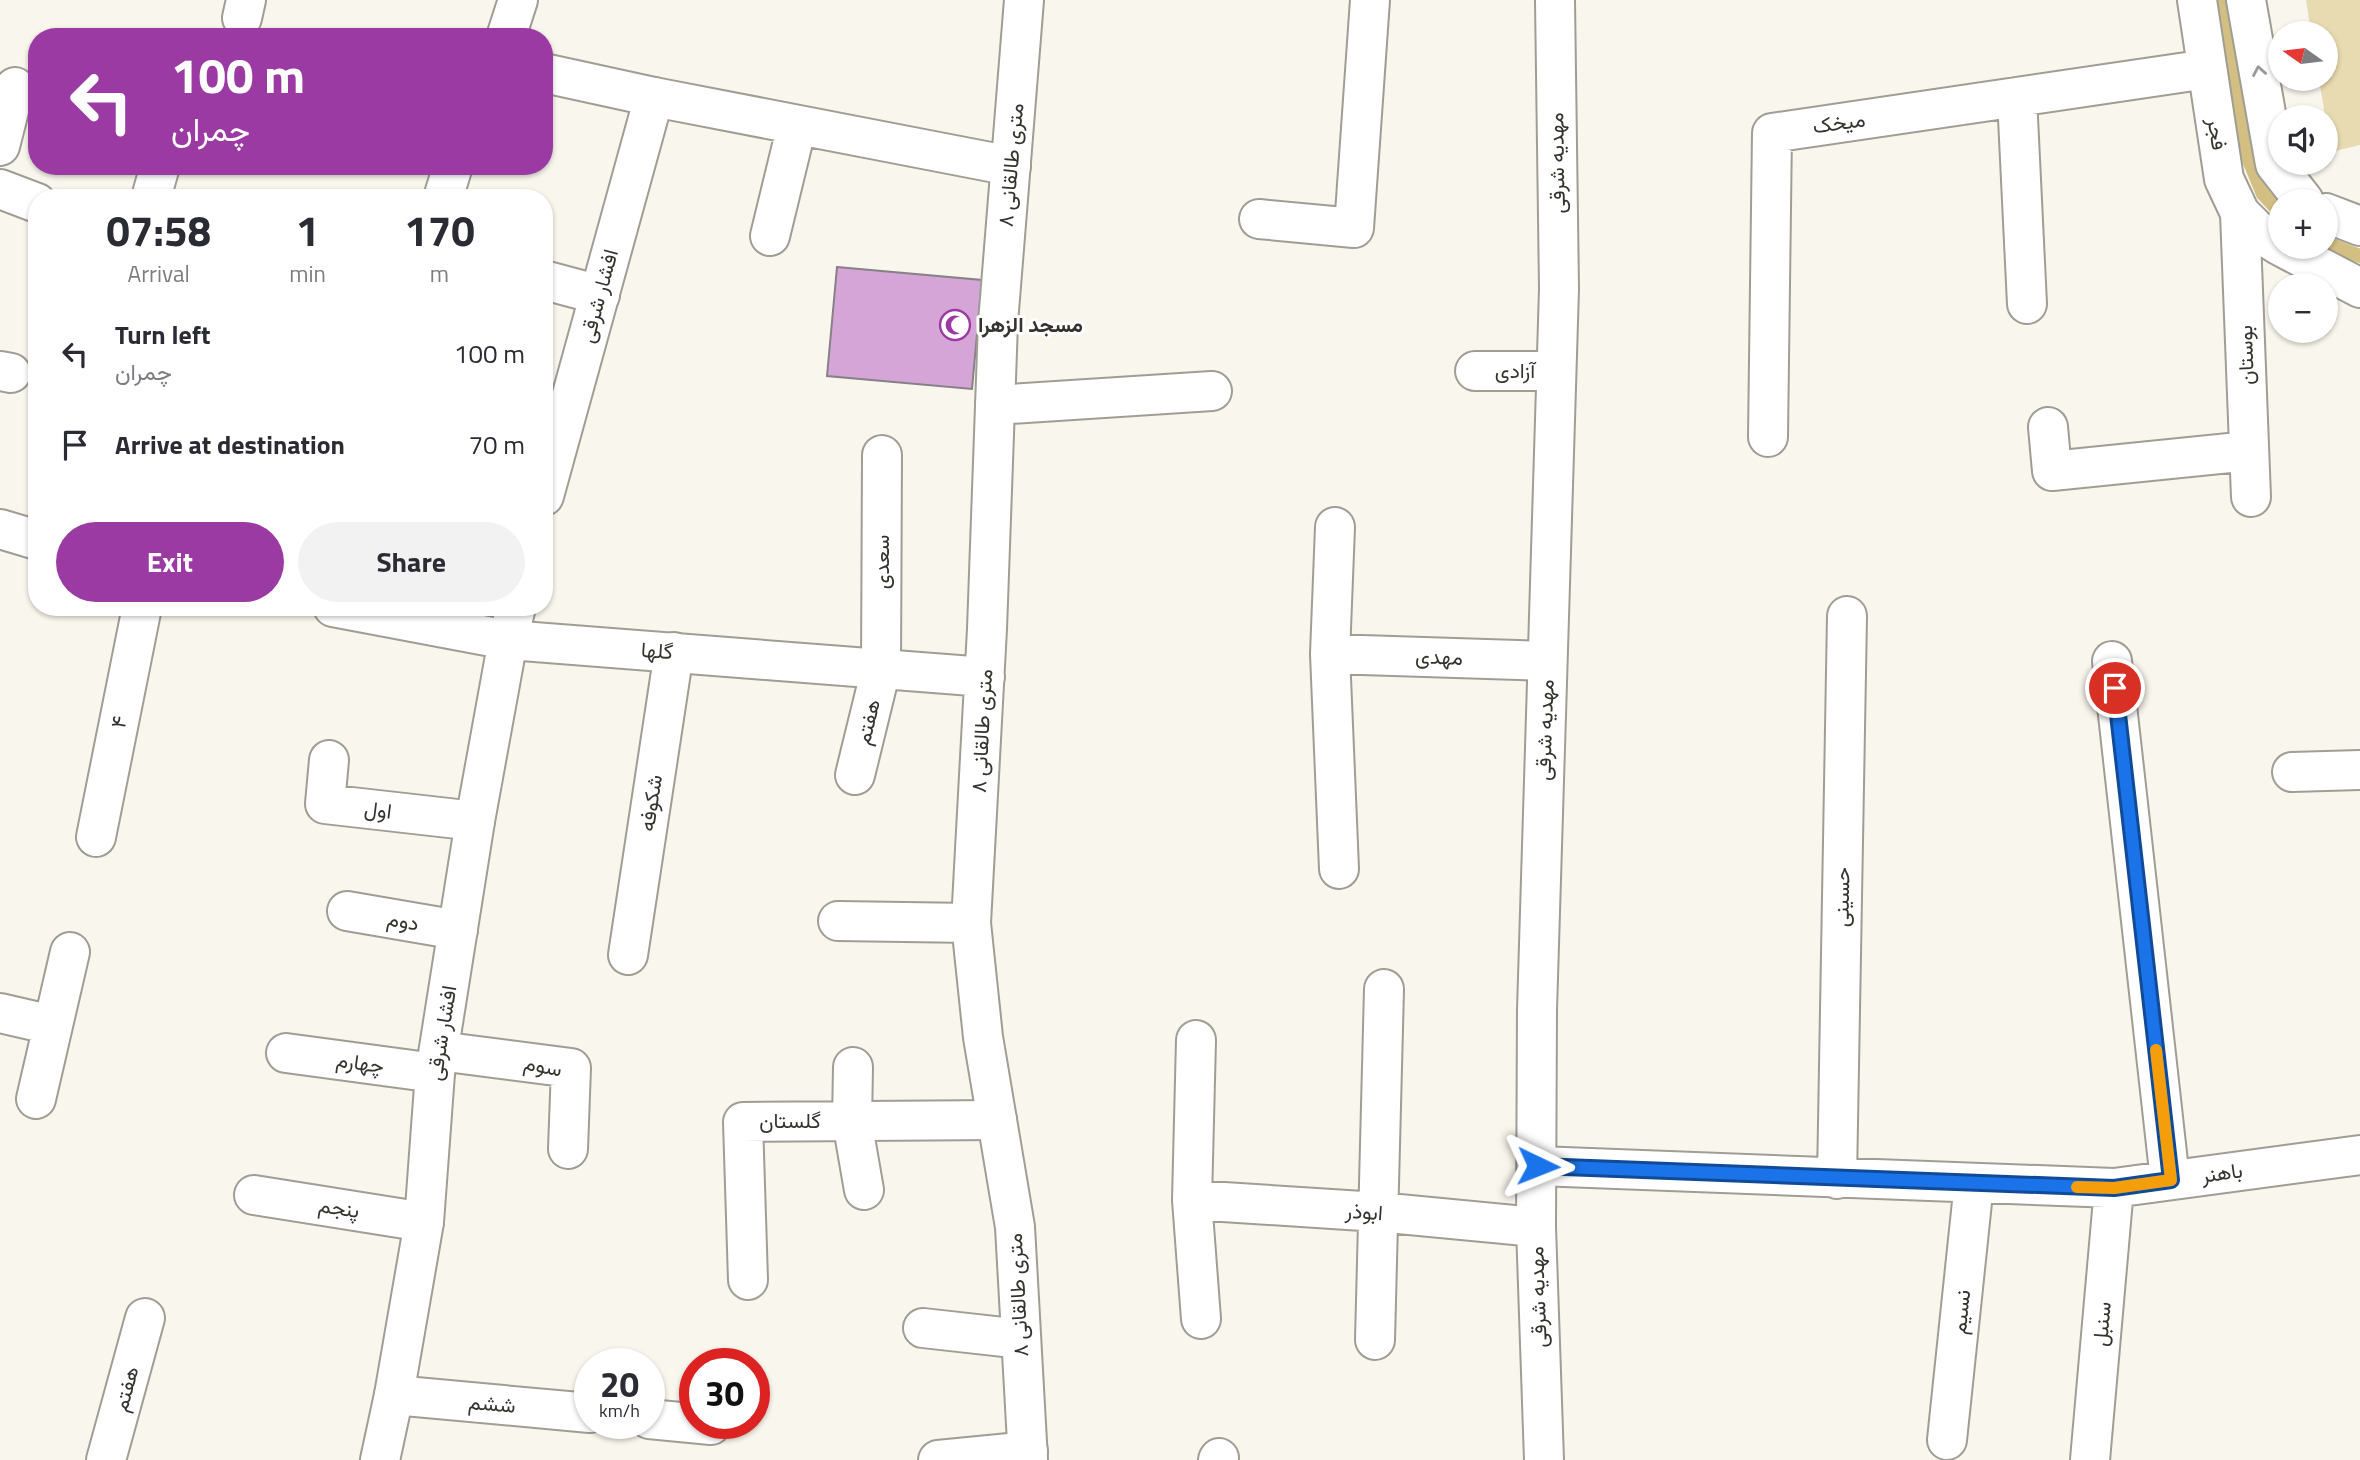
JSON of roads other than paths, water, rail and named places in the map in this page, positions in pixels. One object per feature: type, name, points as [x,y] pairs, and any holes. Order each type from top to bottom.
[{"type":"street","points":[[509,28],[518,0]]},
{"type":"street","name":"۸ متری طالقانی","points":[[1024,0],[999,323],[985,677],[971,923],[983,1037],[1015,1227],[1028,1456]]},
{"type":"street","points":[[1259,219],[1354,228],[1370,0]]},
{"type":"street","name":"مهدیه شرقی","points":[[1544,1460],[1536,1227],[1537,1010],[1559,289],[1555,0]]},
{"type":"street","name":"فجر","points":[[2197,0],[2224,178],[2240,213],[2268,238]]},
{"type":"street","points":[[2246,0],[2275,164],[2295,189]]},
{"type":"street","name":"میخک","points":[[1768,437],[1772,133],[2207,69]]},
{"type":"street","points":[[553,74],[654,97],[1011,166]]},
{"type":"street","points":[[0,146],[15,87]]},
{"type":"street","name":"افشار شرقی","points":[[553,456],[654,97]]},
{"type":"street","points":[[2017,97],[2027,304]]},
{"type":"street","points":[[770,236],[797,125]]},
{"type":"street","points":[[0,189],[28,200]]},
{"type":"street","name":"بوستان","points":[[2240,213],[2251,497]]},
{"type":"street","points":[[2338,218],[2360,226]]},
{"type":"street","name":"فجر","points":[[2305,259],[2360,288]]},
{"type":"street","points":[[553,282],[600,295]]},
{"type":"street","name":"آزادی","points":[[1475,371],[1556,371]]},
{"type":"street","points":[[995,405],[1212,391]]},
{"type":"street","points":[[2048,427],[2052,471],[2249,451]]},
{"type":"street","name":"سعدی","points":[[881,669],[883,455]]},
{"type":"street","points":[[1335,527],[1330,654],[1339,869]]},
{"type":"street","points":[[0,529],[28,537]]},
{"type":"street","name":"۴","points":[[96,837],[140,616]]},
{"type":"street","name":"گلها","points":[[434,616],[512,623],[674,652],[985,677]]},
{"type":"street","name":"حسینی","points":[[1837,1179],[1847,616]]},
{"type":"street","name":"افشار شرقی","points":[[380,1460],[424,1222],[437,1062],[475,821],[512,623]]},
{"type":"street","name":"شکوفه","points":[[628,954],[674,652]]},
{"type":"street","name":"مهدی","points":[[1330,654],[1547,661]]},
{"type":"street","points":[[2112,661],[2171,1180]]},
{"type":"street","name":"هفتم","points":[[855,775],[881,669]]},
{"type":"street","name":"اول","points":[[329,760],[325,804],[475,821]]},
{"type":"street","points":[[2292,772],[2360,770]]},
{"type":"street","name":"دوم","points":[[347,911],[458,930]]},
{"type":"street","points":[[838,921],[971,923]]},
{"type":"street","points":[[36,1099],[70,952]]},
{"type":"street","points":[[1375,1340],[1384,989]]},
{"type":"street","points":[[0,1013],[52,1025]]},
{"type":"street","points":[[1196,1040],[1192,1200],[1201,1319]]},
{"type":"street","name":"چهارم","points":[[286,1053],[437,1062]]},
{"type":"street","name":"سوم","points":[[437,1062],[571,1068],[568,1149]]},
{"type":"street","points":[[853,1067],[852,1121],[864,1190]]},
{"type":"street","name":"گلستان","points":[[748,1280],[743,1122],[997,1121]]},
{"type":"street","name":"باهنر","points":[[1538,1166],[2114,1188],[2360,1155]]},
{"type":"street","name":"نسیم","points":[[1947,1440],[1974,1183]]},
{"type":"street","name":"سنبل","points":[[2090,1460],[2114,1188]]},
{"type":"street","name":"پنجم","points":[[254,1195],[424,1222]]},
{"type":"street","name":"ابوذر","points":[[1192,1200],[1378,1212],[1536,1227]]},
{"type":"street","name":"هفتم","points":[[106,1460],[145,1318]]},
{"type":"street","points":[[923,1328],[1021,1339]]},
{"type":"street","name":"ششم","points":[[394,1395],[574,1412]]},
{"type":"street","points":[[938,1460],[1028,1456]]},
{"type":"waterway","points":[[2223,0],[2249,160],[2263,194],[2268,199]]},
{"type":"waterway","points":[[2338,248],[2360,256]]},
{"type":"place","name":"مسجد الزهرا","points":[[955,325]]}]
